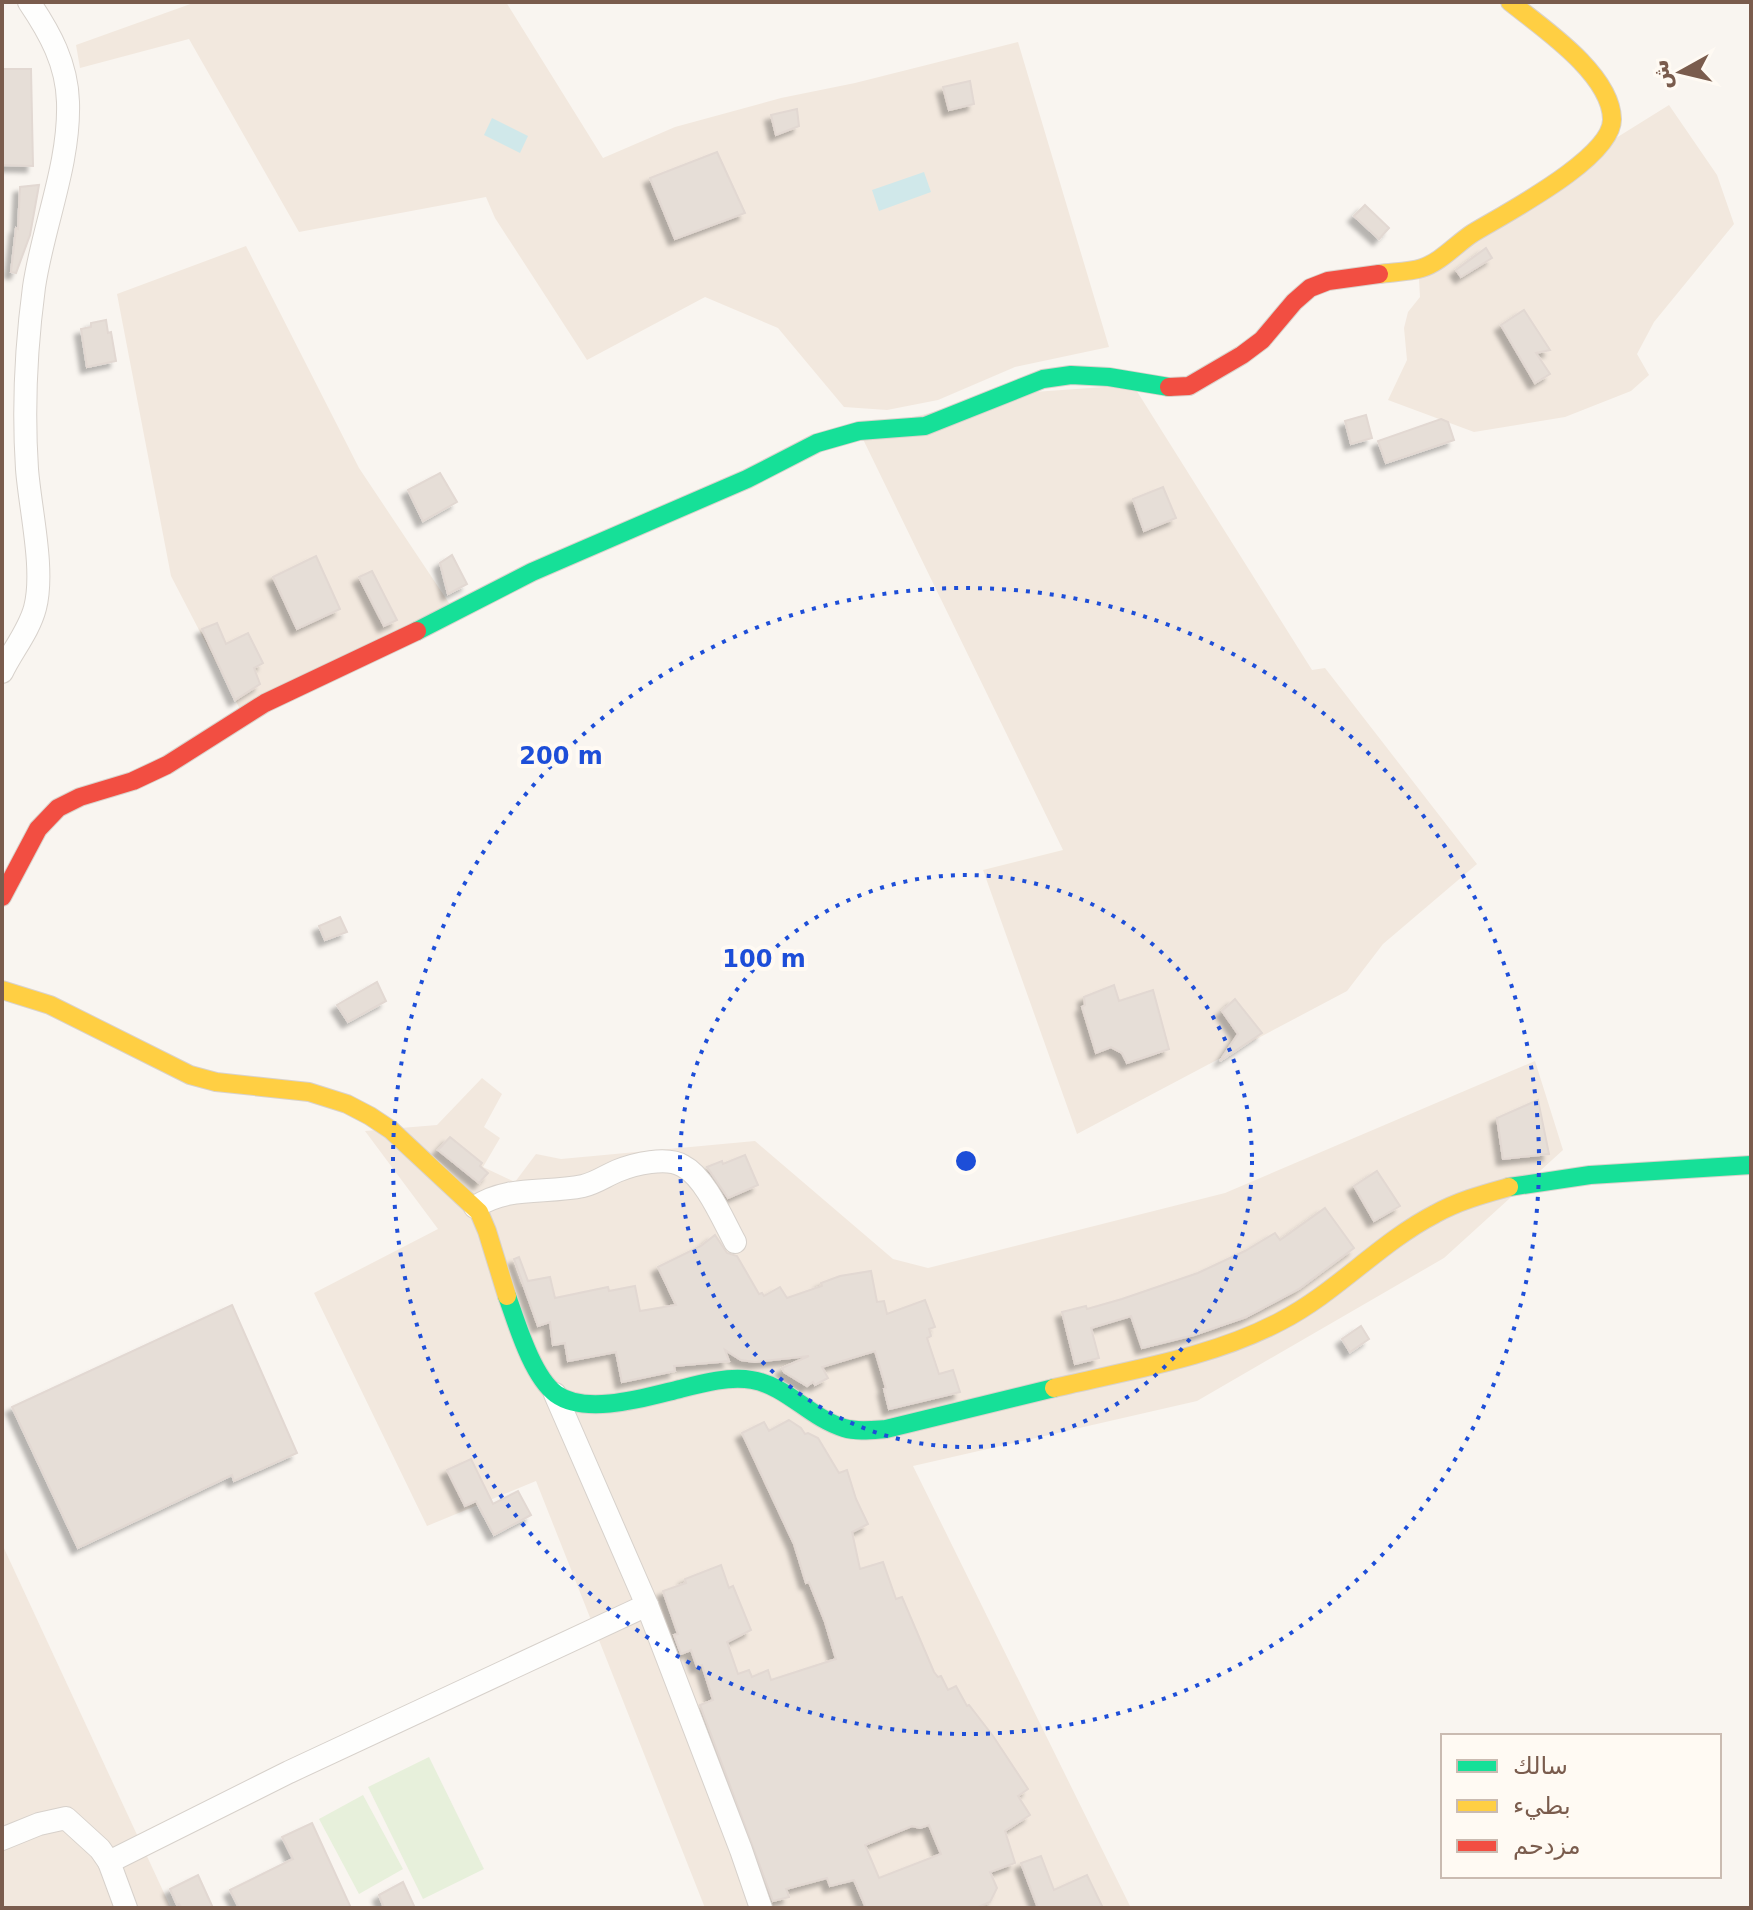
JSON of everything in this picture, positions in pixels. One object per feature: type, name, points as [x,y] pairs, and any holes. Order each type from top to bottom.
[{"type":"street","points":[[2,672],[35,607],[38,576],[27,467],[26,372],[35,285],[68,130],[63,63],[48,31],[29,2]]},
{"type":"street","points":[[2,897],[38,829],[58,808],[80,797],[145,776],[265,703],[412,634],[532,572],[747,479],[817,443],[859,431],[925,426],[1030,384],[1057,377],[1109,377],[1160,387],[1189,386],[1262,340],[1310,288],[1328,281],[1422,268],[1439,259],[1588,159],[1604,141],[1613,123],[1610,103],[1599,82],[1557,39],[1510,2]]},
{"type":"street","points":[[4,984],[192,1076],[232,1085],[302,1090],[359,1110],[388,1128],[409,1151],[475,1207],[486,1227],[497,1267],[533,1359],[555,1394],[647,1605],[761,1908]]},
{"type":"street","points":[[475,1207],[490,1197],[504,1193],[581,1186],[619,1170],[674,1161],[696,1176],[735,1242]]},
{"type":"street","points":[[555,1394],[573,1402],[597,1404],[743,1378],[787,1395],[831,1423],[845,1428],[886,1429],[1170,1360],[1238,1340],[1309,1306],[1393,1239],[1438,1212],[1476,1197],[1525,1184],[1585,1176],[1751,1165]]},
{"type":"street","points":[[109,1862],[289,1772],[647,1605]]},
{"type":"street","points":[[2,1839],[39,1824],[66,1818],[100,1849],[109,1862],[126,1908]]},
{"type":"shaded area","points":[[196,2],[506,2],[603,158],[675,127],[781,98],[855,83],[1018,42],[1109,347],[1015,367],[938,400],[887,410],[844,407],[778,328],[705,297],[587,360],[495,218],[486,197],[299,232],[189,39],[80,68],[76,45]]},
{"type":"shaded area","points":[[1669,105],[1717,175],[1734,224],[1654,322],[1637,354],[1649,375],[1631,391],[1565,417],[1474,432],[1388,400],[1407,360],[1404,328],[1408,312],[1420,297],[1419,279],[1608,143]]},
{"type":"shaded area","points":[[246,246],[359,468],[455,612],[243,715],[171,576],[117,294]]},
{"type":"shaded area","points":[[1133,385],[1312,670],[1325,668],[1477,864],[1383,944],[1347,991],[1077,1134],[983,870],[1063,850],[859,431],[1004,394]]},
{"type":"shaded area","points":[[1535,1061],[1563,1150],[1444,1258],[1197,1401],[913,1466],[1131,1908],[705,1908],[536,1481],[427,1526],[314,1293],[438,1229],[365,1131],[437,1125],[482,1078],[502,1094],[484,1127],[500,1138],[483,1167],[515,1182],[536,1154],[561,1159],[755,1141],[893,1259],[928,1268],[1225,1193]]},
{"type":"shaded area","points":[[2,1544],[171,1908],[2,1908]]},
{"type":"green space","points":[[429,1757],[484,1869],[423,1899],[368,1787]]},
{"type":"green space","points":[[363,1795],[403,1869],[359,1894],[319,1819]]},
{"type":"water","points":[[492,118],[528,136],[520,153],[484,135]]},
{"type":"water","points":[[924,172],[931,192],[879,211],[872,190]]},
{"type":"building","points":[[2,69],[31,69],[33,166],[2,165]]},
{"type":"building","points":[[970,81],[974,104],[949,110],[943,87]]},
{"type":"building","points":[[797,109],[799,126],[776,135],[771,115]]},
{"type":"building","points":[[717,152],[745,213],[675,239],[650,178]]},
{"type":"building","points":[[39,185],[30,235],[16,273],[11,272],[18,229],[20,187]]},
{"type":"building","points":[[1365,205],[1389,228],[1379,239],[1354,216]]},
{"type":"building","points":[[1486,248],[1492,258],[1461,277],[1456,270]]},
{"type":"building","points":[[1524,310],[1550,350],[1536,353],[1550,374],[1535,383],[1501,325]]},
{"type":"building","points":[[106,320],[116,361],[87,367],[81,329]]},
{"type":"building","points":[[1366,415],[1372,438],[1351,444],[1345,421]]},
{"type":"building","points":[[1441,419],[1448,422],[1454,440],[1386,463],[1378,441]]},
{"type":"building","points":[[440,473],[457,502],[423,521],[408,490]]},
{"type":"building","points":[[1163,487],[1176,518],[1144,531],[1133,499]]},
{"type":"building","points":[[452,555],[467,584],[448,594],[440,563]]},
{"type":"building","points":[[316,556],[340,609],[297,629],[273,577]]},
{"type":"building","points":[[372,571],[397,620],[384,626],[359,577]]},
{"type":"building","points":[[217,623],[226,644],[248,633],[263,663],[254,668],[260,684],[235,700],[202,629]]},
{"type":"building","points":[[340,917],[347,932],[325,940],[319,926]]},
{"type":"building","points":[[377,982],[386,1001],[348,1022],[337,1005]]},
{"type":"building","points":[[1114,985],[1119,1001],[1153,990],[1169,1049],[1127,1063],[1122,1053],[1111,1047],[1096,1053],[1082,1007],[1085,1005],[1084,997]]},
{"type":"building","points":[[1235,999],[1262,1033],[1220,1061],[1238,1034],[1222,1011]]},
{"type":"building","points":[[1538,1100],[1549,1154],[1503,1159],[1497,1118]]},
{"type":"building","points":[[450,1137],[482,1163],[480,1166],[488,1173],[479,1183],[438,1150]]},
{"type":"building","points":[[745,1155],[758,1185],[728,1198],[707,1167]]},
{"type":"building","points":[[1377,1171],[1400,1206],[1374,1221],[1354,1186]]},
{"type":"building","points":[[1325,1208],[1354,1248],[1299,1289],[1246,1317],[1142,1348],[1131,1316],[1091,1328],[1099,1358],[1075,1364],[1062,1312],[1122,1299],[1198,1273],[1275,1233],[1280,1240]]},
{"type":"building","points":[[715,1235],[727,1253],[737,1256],[759,1294],[764,1296],[780,1287],[787,1298],[840,1276],[871,1271],[877,1302],[884,1301],[887,1314],[925,1300],[935,1327],[929,1329],[931,1336],[927,1338],[939,1374],[953,1370],[960,1392],[889,1409],[875,1351],[822,1367],[828,1378],[807,1386],[782,1368],[809,1356],[755,1362],[741,1360],[725,1350],[729,1361],[674,1366],[675,1371],[622,1382],[616,1352],[568,1361],[565,1343],[553,1345],[550,1322],[538,1326],[514,1259],[519,1257],[528,1281],[550,1277],[555,1298],[608,1287],[609,1291],[635,1286],[640,1311],[676,1305],[658,1267],[701,1246]]},
{"type":"building","points":[[232,1305],[297,1453],[234,1481],[232,1475],[78,1548],[12,1407]]},
{"type":"building","points":[[1361,1326],[1369,1339],[1350,1352],[1342,1339]]},
{"type":"building","points":[[789,1420],[805,1434],[818,1438],[839,1473],[847,1470],[868,1524],[852,1532],[860,1569],[883,1562],[896,1599],[902,1597],[934,1672],[941,1676],[948,1690],[956,1686],[967,1706],[993,1736],[1028,1789],[1018,1796],[1030,1815],[1005,1831],[1015,1863],[990,1872],[997,1888],[990,1902],[976,1908],[866,1908],[854,1880],[830,1886],[827,1878],[786,1889],[789,1897],[773,1901],[700,1705],[713,1700],[702,1665],[697,1667],[691,1650],[681,1654],[674,1635],[678,1634],[663,1591],[721,1565],[751,1630],[727,1642],[738,1674],[749,1670],[752,1677],[768,1670],[771,1680],[836,1659],[794,1544],[742,1433],[764,1422],[769,1431]],"holes":[[[929,1825],[941,1854],[879,1878],[865,1845],[912,1826],[920,1828]]]},
{"type":"building","points":[[471,1459],[493,1504],[518,1491],[531,1515],[494,1535],[476,1501],[465,1506],[447,1470]]},
{"type":"building","points":[[312,1823],[351,1908],[239,1908],[230,1890],[293,1859],[282,1837]]},
{"type":"building","points":[[1041,1856],[1054,1890],[1087,1875],[1103,1908],[1038,1908],[1021,1863]]},
{"type":"building","points":[[198,1875],[213,1908],[182,1908],[177,1905],[170,1889]]},
{"type":"building","points":[[403,1882],[415,1908],[384,1908],[379,1895]]},
{"type":"traffic: fast","points":[[417,631],[532,572],[747,479],[817,443],[859,431],[925,426],[1043,379],[1071,375],[1109,377],[1169,387]]},
{"type":"traffic: fast","points":[[1509,1187],[1590,1175],[1751,1165]]},
{"type":"traffic: fast","points":[[507,1296],[526,1349],[547,1386],[556,1394],[583,1404],[617,1403],[707,1382],[743,1379],[765,1383],[832,1423],[865,1430],[886,1429],[1054,1388]]},
{"type":"traffic: slow","points":[[1379,274],[1417,269],[1436,262],[1473,233],[1577,167],[1608,134],[1612,119],[1609,102],[1600,85],[1573,53],[1510,2]]},
{"type":"traffic: slow","points":[[2,990],[50,1005],[190,1075],[216,1082],[309,1092],[347,1104],[370,1116],[391,1130],[479,1212],[507,1296]]},
{"type":"traffic: slow","points":[[1054,1388],[1169,1362],[1254,1334],[1321,1296],[1376,1253],[1435,1214],[1471,1198],[1509,1187]]},
{"type":"traffic: jam","points":[[1169,387],[1189,386],[1242,355],[1262,340],[1310,288],[1328,281],[1379,274]]},
{"type":"traffic: jam","points":[[2,897],[38,829],[58,808],[80,797],[133,781],[167,765],[265,703],[417,631]]}]
